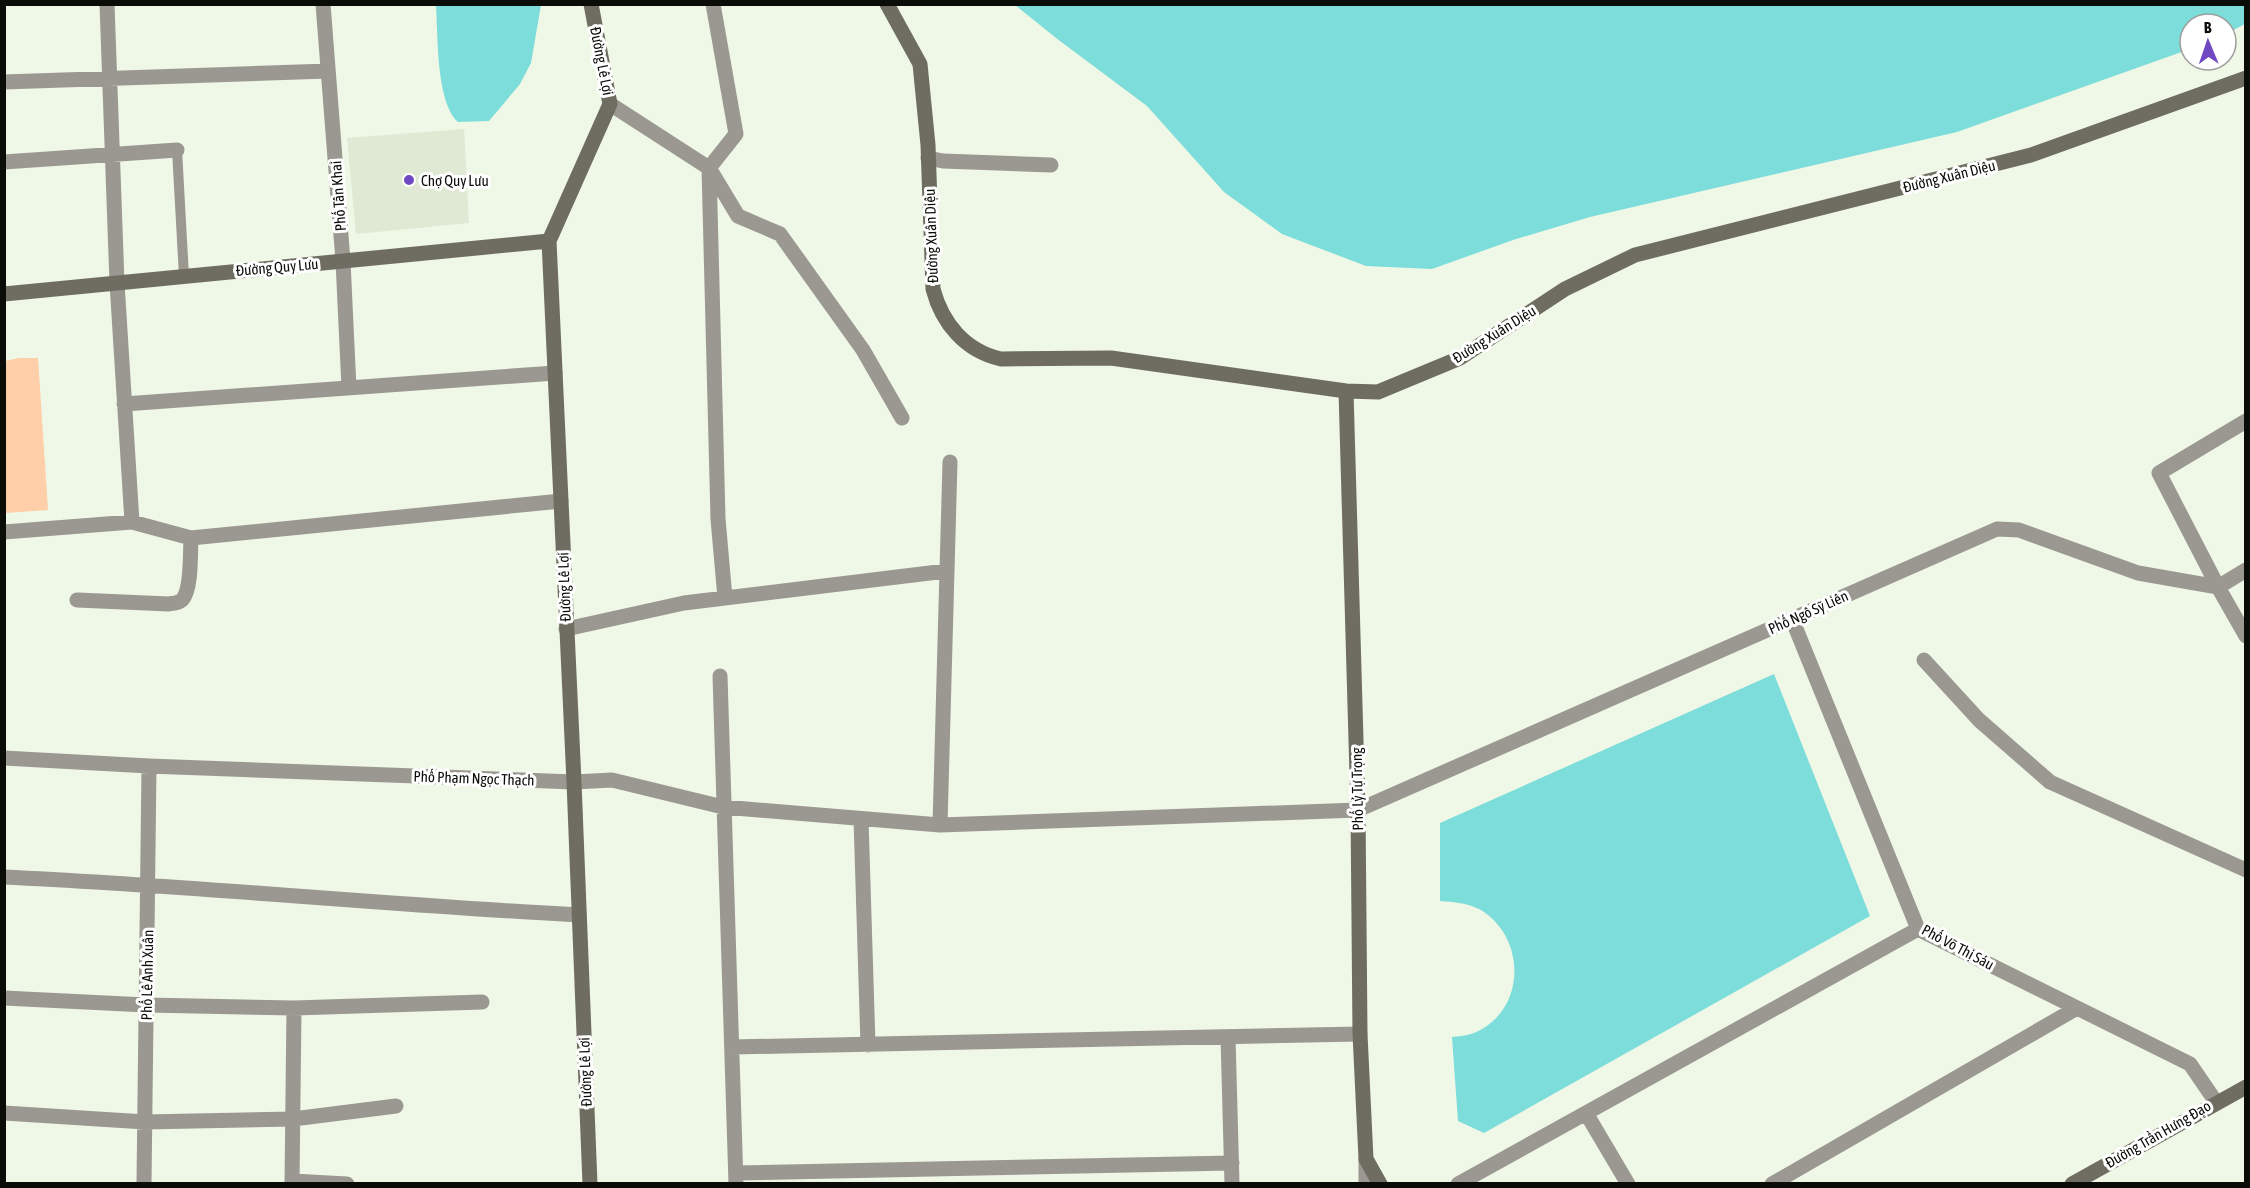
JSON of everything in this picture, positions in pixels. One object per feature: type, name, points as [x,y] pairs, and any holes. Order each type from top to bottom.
[{"type":"street","points":[[107,4],[117,283],[132,522]]},
{"type":"street","name":"Phố Tân Khai","points":[[323,4],[349,388]]},
{"type":"street","name":"Đường Lê Lợi","points":[[590,1184],[549,241],[610,104],[591,4]]},
{"type":"street","points":[[713,4],[736,134],[709,168],[718,507],[725,598]]},
{"type":"street","name":"Đường Xuân Diệu","points":[[887,4],[920,64],[928,158],[933,289],[937,304],[946,321],[960,338],[987,356],[1001,359],[1111,358],[1346,391],[1378,392],[1460,358],[1565,289],[1635,255],[2031,155],[2246,78]]},
{"type":"street","points":[[4,82],[328,71]]},
{"type":"street","points":[[610,104],[709,168],[738,216],[780,234],[863,350],[902,418]]},
{"type":"street","points":[[4,162],[177,150]]},
{"type":"street","points":[[928,158],[943,161],[1050,165]]},
{"type":"street","name":"Đường Quy Lưu","points":[[4,294],[549,241]]},
{"type":"street","points":[[124,404],[555,373]]},
{"type":"street","name":"Phố Lý Tự Trọng","points":[[1346,391],[1358,810],[1360,1034],[1366,1159],[1380,1184]]},
{"type":"street","points":[[2246,421],[2159,473],[2246,636]]},
{"type":"street","points":[[940,825],[950,462]]},
{"type":"street","points":[[4,532],[132,522],[191,538],[561,501]]},
{"type":"street","name":"Phố Ngô Sỹ Liên","points":[[1358,810],[1997,530],[2019,530],[2138,573],[2218,587]]},
{"type":"street","points":[[77,600],[169,604],[179,602],[188,589],[191,538]]},
{"type":"street","points":[[2218,587],[2246,570]]},
{"type":"street","points":[[566,628],[684,603],[946,571]]},
{"type":"street","name":"Phố Võ Thị Sáu","points":[[1792,619],[1918,929],[2190,1064],[2216,1102]]},
{"type":"street","points":[[1924,660],[1979,720],[2050,782],[2246,870]]},
{"type":"street","points":[[720,676],[736,1178],[1232,1163]]},
{"type":"street","name":"Phố Phạm Ngọc Thạch","points":[[4,758],[149,766],[574,782],[612,780],[723,807],[940,825],[1358,810]]},
{"type":"street","name":"Phố Lê Anh Xuân","points":[[144,1184],[149,766]]},
{"type":"street","points":[[861,819],[868,1045]]},
{"type":"street","points":[[4,877],[148,884],[483,910],[579,915]]},
{"type":"street","points":[[1458,1184],[1918,929]]},
{"type":"street","points":[[4,998],[146,1005],[294,1008],[482,1002]]},
{"type":"street","points":[[294,1008],[292,1182],[347,1184]]},
{"type":"street","points":[[1772,1184],[2077,1008]]},
{"type":"street","points":[[732,1047],[1360,1034]]},
{"type":"street","points":[[1228,1037],[1232,1184]]},
{"type":"street","name":"Đường Trần Hưng Đạo","points":[[2072,1184],[2246,1087]]},
{"type":"street","points":[[4,1113],[145,1122],[293,1119],[396,1106]]},
{"type":"street","points":[[1586,1113],[1628,1184]]},
{"type":"street","points":[[1366,1159],[1366,1184]]},
{"type":"lane","points":[[177,150],[184,276]]},
{"type":"shaded area","name":"Chợ Quy Lưu","points":[[464,129],[469,223],[356,234],[347,138]]},
{"type":"shaded area","points":[[38,358],[48,510],[5,513],[5,361]]},
{"type":"water","points":[[2245,4],[2245,24],[2238,28],[2238,12],[2178,12],[2178,53],[1957,132],[1590,217],[1513,240],[1432,269],[1366,266],[1282,234],[1224,192],[1147,106],[1015,5]]},
{"type":"water","points":[[436,5],[541,5],[531,63],[520,84],[489,121],[458,122],[451,112],[439,67]]},
{"type":"water","points":[[1774,674],[1870,916],[1484,1133],[1458,1121],[1452,1037],[1471,1034],[1489,1024],[1502,1011],[1511,994],[1514,976],[1513,957],[1507,939],[1497,923],[1481,910],[1466,904],[1440,901],[1440,823]]},
{"type":"place","name":"Chợ Quy Lưu","points":[[409,180]]}]
